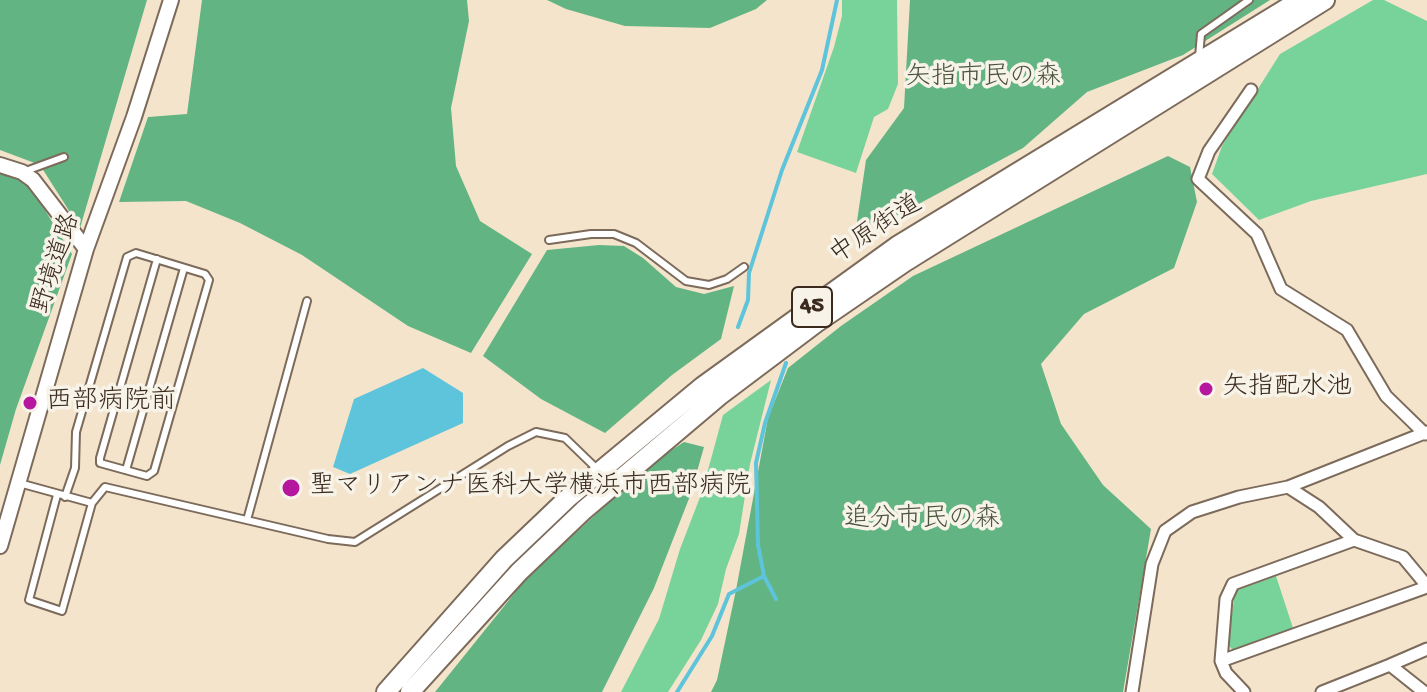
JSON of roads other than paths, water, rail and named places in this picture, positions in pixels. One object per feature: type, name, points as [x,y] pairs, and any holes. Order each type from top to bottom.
[{"type":"main road","name":"中原街道","points":[[386,692],[504,559],[569,497],[703,386],[897,246],[1300,0]]},
{"type":"main road","name":"中原街道","points":[[410,692],[519,572],[573,520],[719,396],[816,323],[905,262],[1325,0]]},
{"type":"street","name":"野境道路","points":[[0,546],[86,249],[134,117],[171,0]]},
{"type":"street","points":[[1132,692],[1152,564],[1165,531],[1192,512],[1239,497],[1288,487],[1426,433],[1386,396],[1347,330],[1281,289],[1257,234],[1198,179],[1209,151],[1251,90]]},
{"type":"street","points":[[0,165],[22,172],[44,193],[86,249]]},
{"type":"street","points":[[1221,661],[1427,586],[1403,557],[1354,540],[1319,507],[1288,487]]},
{"type":"street","points":[[1244,692],[1226,673],[1221,661],[1226,599],[1233,584],[1354,540]]},
{"type":"street","points":[[1322,692],[1427,649]]},
{"type":"street","points":[[1390,665],[1424,692]]},
{"type":"lane","points":[[1199,61],[1201,34],[1249,0]]},
{"type":"lane","points":[[22,172],[64,157]]},
{"type":"lane","points":[[549,240],[614,234],[636,243],[686,281],[709,285],[727,279],[744,267]]},
{"type":"lane","points":[[65,497],[75,468],[76,432],[127,257],[136,253],[157,259],[184,268],[205,274],[209,280],[154,471],[147,476],[100,463],[100,458],[157,259]]},
{"type":"lane","points":[[126,470],[184,268]]},
{"type":"lane","points":[[247,520],[307,301]]},
{"type":"lane","points":[[57,495],[29,600],[62,611],[92,503],[105,487],[328,539],[355,542],[508,446],[536,432],[565,438],[600,471]]},
{"type":"lane","points":[[18,483],[92,503]]},
{"type":"water","points":[[423,368],[463,393],[463,423],[350,474],[333,467],[354,399]]},
{"type":"waterway","points":[[738,327],[748,300],[749,273],[782,170],[822,70],[837,0]]},
{"type":"waterway","points":[[677,692],[712,636],[729,594],[764,576],[758,545],[756,463],[765,423],[786,363]]},
{"type":"waterway","points":[[764,576],[776,599]]},
{"type":"place","name":"矢指配水池","points":[[1206,389]]},
{"type":"place","name":"西部病院前","points":[[30,403]]},
{"type":"place","name":"聖マリアンナ医科大学横浜市西部病院","points":[[291,488]]},
{"type":"park label","name":"矢指市民の森","points":[[983,79]]},
{"type":"park label","name":"追分市民の森","points":[[922,521]]}]
